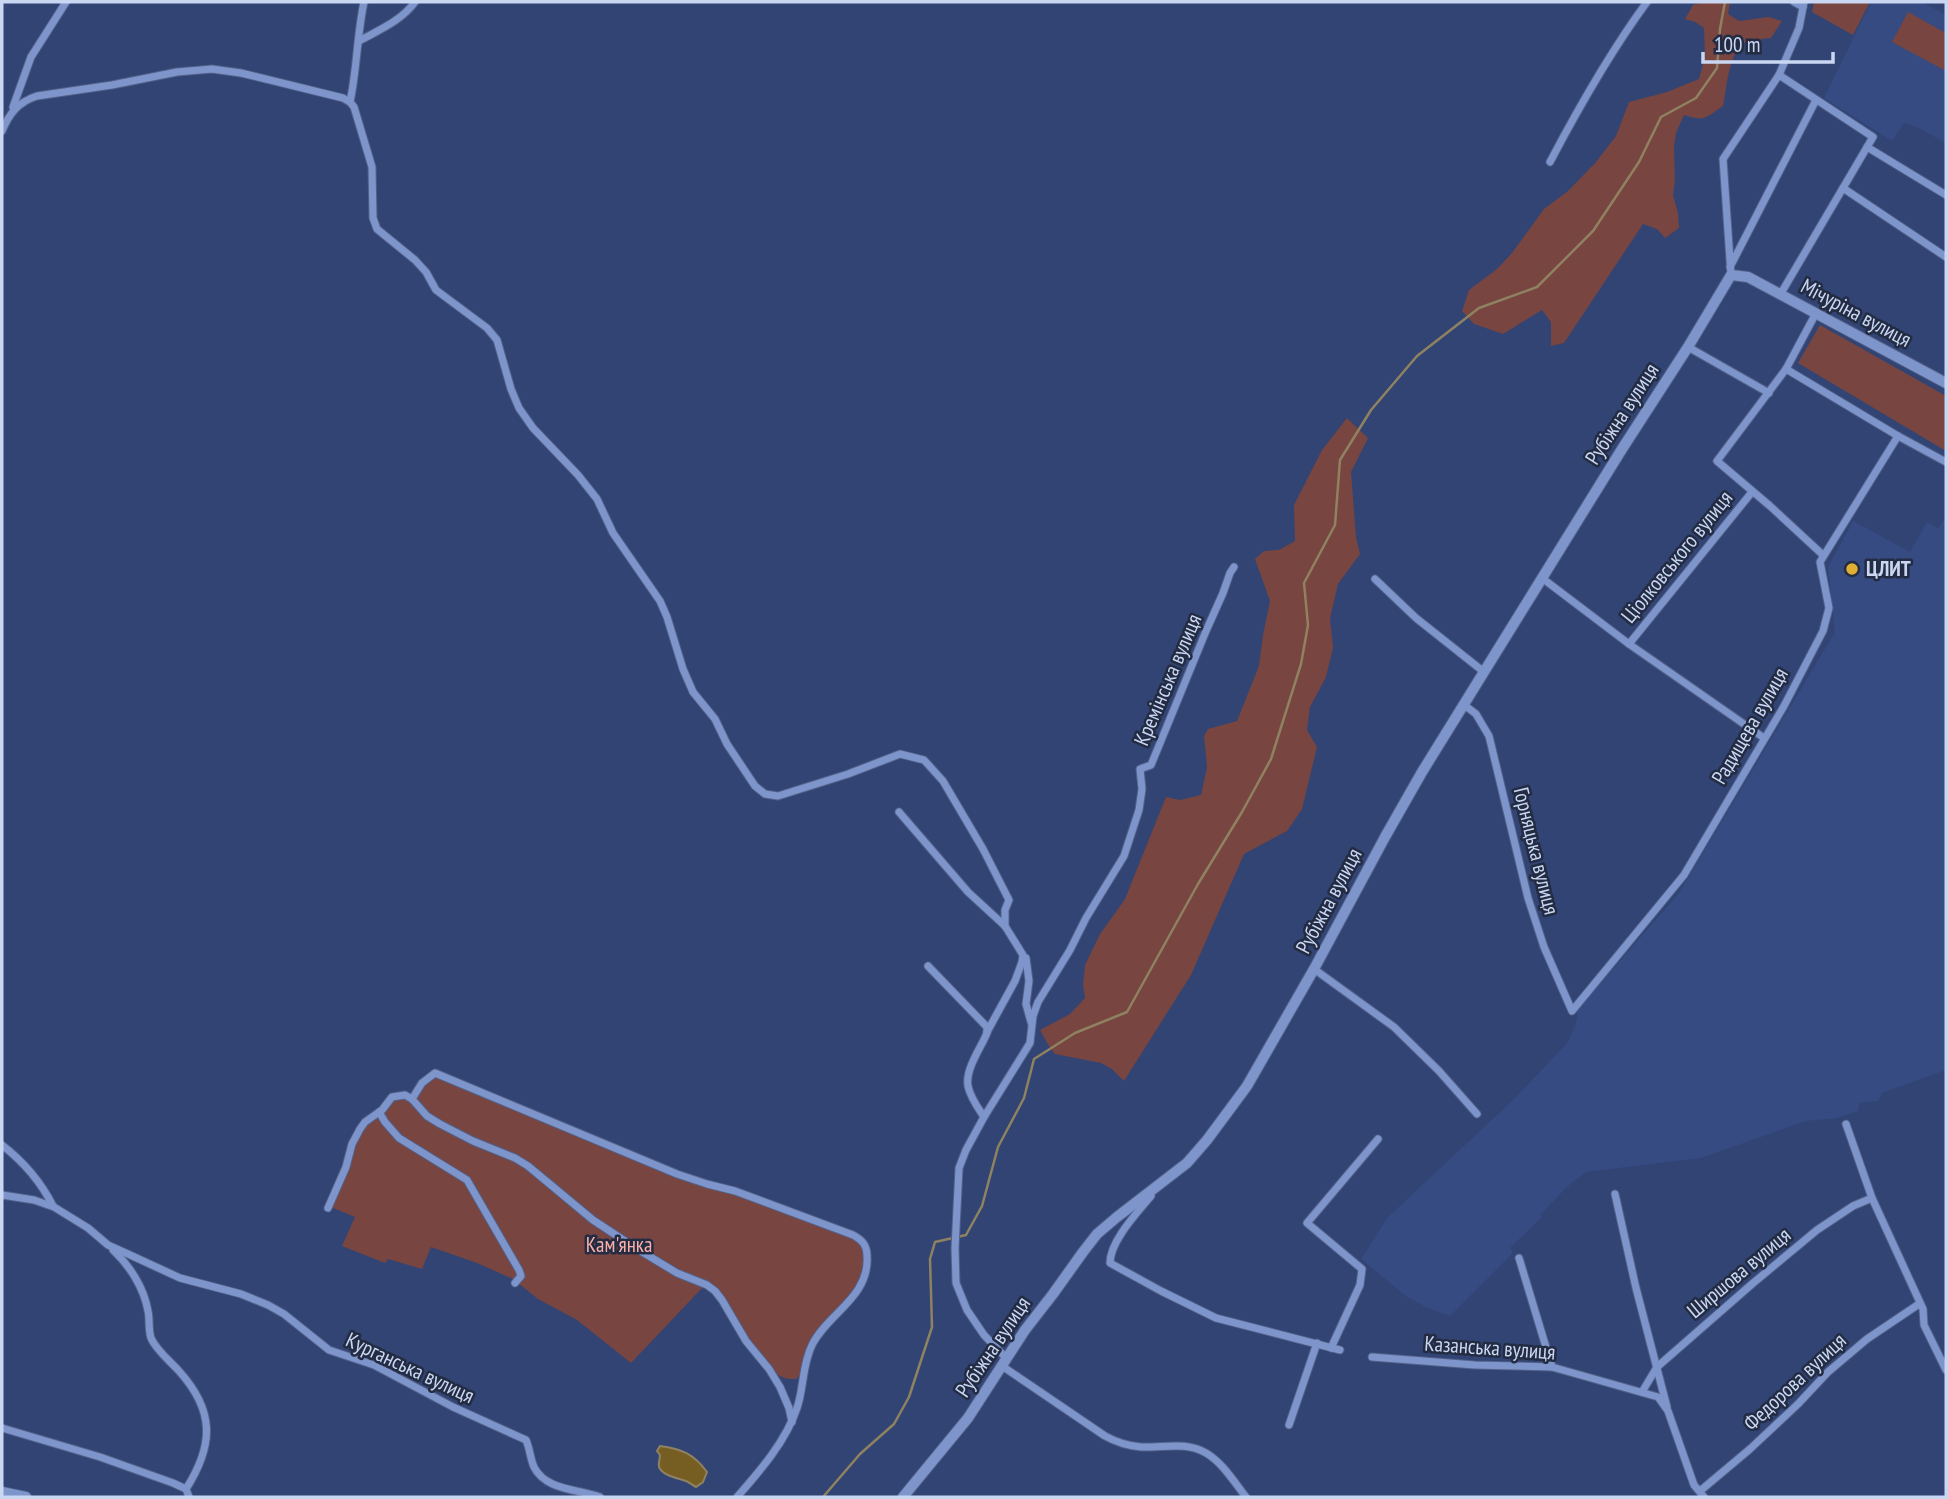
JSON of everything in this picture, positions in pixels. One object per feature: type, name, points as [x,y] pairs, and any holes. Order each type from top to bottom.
[{"type":"street","points":[[2,131],[19,94],[31,57],[66,2]]},
{"type":"street","points":[[10,114],[22,102],[37,96],[177,72],[212,69],[264,78],[350,102],[364,2]]},
{"type":"street","points":[[359,41],[394,22],[415,2]]},
{"type":"street","points":[[1550,162],[1593,85],[1647,2]]},
{"type":"street","points":[[1730,272],[1723,159],[1779,75],[1799,28],[1804,5],[1794,2]]},
{"type":"street","points":[[1779,75],[1872,137],[1780,295]]},
{"type":"street","points":[[1730,272],[1816,100]]},
{"type":"street","name":"Кремінська вулиця","points":[[350,102],[354,107],[372,167],[374,224],[415,260],[426,272],[436,290],[487,328],[497,340],[519,408],[533,428],[567,462],[597,499],[612,533],[660,601],[693,692],[715,719],[727,744],[755,786],[765,794],[778,796],[900,754],[924,760],[943,781],[1009,900],[1005,910],[1005,926]]},
{"type":"street","points":[[1867,147],[1946,195]]},
{"type":"street","points":[[1843,188],[1946,257]]},
{"type":"street","name":"Мічуріна вулиця","points":[[1730,272],[1748,277],[1946,383]]},
{"type":"street","name":"Рубіжна вулиця","points":[[903,1497],[968,1418],[1024,1329],[1097,1234],[1188,1163],[1247,1086],[1463,704],[1688,347],[1730,272]]},
{"type":"street","points":[[1816,313],[1786,369],[1717,461],[1823,555],[1898,436]]},
{"type":"street","points":[[1688,347],[1769,393]]},
{"type":"street","points":[[1786,369],[1946,462]]},
{"type":"street","name":"Ціолковського вулиця","points":[[1629,644],[1752,492]]},
{"type":"street","name":"Радищева вулиця","points":[[1572,1011],[1684,875],[1784,706],[1823,631],[1829,608],[1820,562],[1823,555]]},
{"type":"street","name":"Кремінська вулиця","points":[[1234,566],[1151,765],[1141,768],[1139,810],[1124,856],[1038,1002],[1033,1016],[1030,1043],[966,1150],[959,1168],[955,1243],[956,1283],[960,1295],[967,1310],[1004,1362],[1116,1442],[1142,1447],[1194,1448],[1206,1453],[1221,1465],[1247,1497]]},
{"type":"street","points":[[1542,578],[1629,644],[1764,738]]},
{"type":"street","points":[[1375,579],[1416,618],[1484,672]]},
{"type":"street","name":"Горняцька вулиця","points":[[1463,704],[1476,715],[1489,736],[1528,898],[1544,947],[1572,1011]]},
{"type":"street","name":"Кремінська вулиця","points":[[899,812],[968,892],[1005,926],[1023,956],[1015,981],[987,1033],[967,1083],[984,1117]]},
{"type":"street","name":"Кремінська вулиця","points":[[1016,947],[1025,957],[1029,981],[1026,1004],[1032,1026]]},
{"type":"street","points":[[928,966],[964,1006],[980,1019],[987,1027],[987,1033]]},
{"type":"street","points":[[1314,969],[1394,1027],[1439,1071],[1477,1114]]},
{"type":"street","points":[[412,1099],[422,1083],[435,1073],[677,1174],[735,1191],[863,1242],[867,1261],[862,1280],[852,1298],[812,1346],[792,1422],[775,1450],[737,1497]]},
{"type":"street","points":[[328,1208],[356,1136],[365,1122],[393,1097],[405,1095],[427,1116],[473,1142],[515,1158],[528,1166],[593,1220],[634,1247],[677,1273],[715,1291],[746,1341],[780,1387],[792,1422]]},
{"type":"street","points":[[379,1112],[399,1138],[463,1177],[470,1185],[519,1270],[521,1276],[515,1283]]},
{"type":"street","points":[[1846,1124],[1872,1198],[1923,1309],[1924,1325],[1946,1370]]},
{"type":"street","points":[[1331,1348],[1360,1285],[1362,1269],[1307,1223],[1378,1139]]},
{"type":"street","points":[[2,1145],[23,1161],[43,1186],[54,1206]]},
{"type":"street","points":[[1156,1188],[1118,1239],[1110,1254],[1110,1263],[1216,1318],[1340,1350]]},
{"type":"street","points":[[1615,1194],[1668,1411],[1694,1485],[1702,1494]]},
{"type":"street","name":"Курганська вулиця","points":[[2,1195],[54,1206],[108,1245],[180,1278],[241,1294],[268,1305],[292,1320],[329,1350],[374,1365],[526,1440],[536,1471],[551,1483],[600,1497]]},
{"type":"street","name":"Ширшова вулиця","points":[[1642,1392],[1657,1367],[1817,1230],[1853,1206],[1872,1198]]},
{"type":"street","points":[[2,1428],[100,1457],[173,1483],[188,1493],[204,1456],[207,1426],[204,1411],[197,1394],[151,1339],[145,1298],[122,1258],[108,1245]]},
{"type":"street","points":[[1519,1258],[1552,1367]]},
{"type":"street","name":"Федорова вулиця","points":[[1702,1494],[1828,1372],[1867,1339],[1919,1304]]},
{"type":"street","points":[[1289,1425],[1317,1343]]},
{"type":"street","name":"Казанська вулиця","points":[[1372,1357],[1475,1365],[1552,1367],[1658,1397],[1668,1411]]},
{"type":"street","points":[[2,1492],[26,1497]]},
{"type":"shaded area","points":[[1871,2],[1922,2],[1946,15],[1946,143],[1904,123],[1892,141],[1824,98]]},
{"type":"shaded area","points":[[1946,517],[1946,1070],[1882,1093],[1878,1101],[1859,1103],[1858,1111],[1837,1118],[1806,1121],[1701,1158],[1586,1172],[1540,1215],[1542,1217],[1510,1248],[1513,1253],[1450,1316],[1407,1297],[1361,1259],[1387,1218],[1513,1100],[1568,1042],[1576,1024],[1578,1009],[1679,893],[1835,632],[1828,567],[1853,521],[1910,552],[1927,522],[1938,528]]},
{"type":"shaded area","points":[[660,1446],[681,1451],[697,1461],[707,1472],[703,1482],[696,1487],[664,1473],[659,1466],[660,1455],[657,1451]]},
{"type":"green space","points":[[1704,2],[1730,2],[1728,14],[1739,21],[1769,17],[1782,21],[1771,38],[1749,41],[1737,51],[1730,69],[1723,106],[1705,118],[1684,115],[1676,133],[1674,147],[1673,195],[1679,228],[1665,238],[1657,229],[1643,224],[1564,343],[1551,346],[1551,322],[1542,310],[1503,334],[1474,324],[1462,311],[1469,290],[1497,269],[1544,209],[1568,191],[1596,162],[1616,136],[1629,102],[1667,92],[1699,79],[1705,57],[1704,28],[1685,19],[1693,5]]},
{"type":"green space","points":[[1814,2],[1870,2],[1853,35],[1812,12]]},
{"type":"green space","points":[[1908,12],[1946,33],[1946,71],[1892,42]]},
{"type":"green space","points":[[1820,325],[1946,396],[1946,451],[1798,363]]},
{"type":"green space","points":[[1347,418],[1368,438],[1351,472],[1356,537],[1360,554],[1338,584],[1330,618],[1333,648],[1326,677],[1310,707],[1307,730],[1317,747],[1302,809],[1287,831],[1244,854],[1191,975],[1124,1081],[1101,1063],[1055,1054],[1040,1030],[1070,1014],[1085,998],[1085,965],[1100,934],[1125,899],[1166,797],[1180,800],[1201,795],[1207,767],[1204,736],[1208,729],[1237,721],[1259,666],[1270,601],[1255,559],[1264,551],[1279,550],[1295,541],[1294,505],[1322,450]]},
{"type":"green space","name":"Кам'янка","points":[[434,1076],[687,1180],[735,1193],[859,1241],[864,1254],[864,1267],[859,1280],[813,1339],[800,1375],[791,1379],[776,1373],[741,1328],[720,1291],[711,1284],[703,1287],[631,1363],[577,1320],[538,1299],[513,1279],[477,1263],[431,1247],[422,1269],[388,1259],[385,1263],[342,1246],[355,1217],[331,1207],[362,1128],[399,1097],[409,1101]]},
{"type":"waterway","points":[[823,1497],[860,1454],[894,1424],[909,1397],[932,1327],[930,1259],[935,1242],[966,1235],[982,1206],[998,1147],[1024,1098],[1034,1059],[1075,1033],[1127,1012],[1271,759],[1301,664],[1308,625],[1304,583],[1335,525],[1340,460],[1371,410],[1417,356],[1479,308],[1537,287],[1593,231],[1639,162],[1661,117],[1696,98],[1717,68],[1725,2]]},
{"type":"place","name":"ЦЛИТ","points":[[1852,569]]}]
